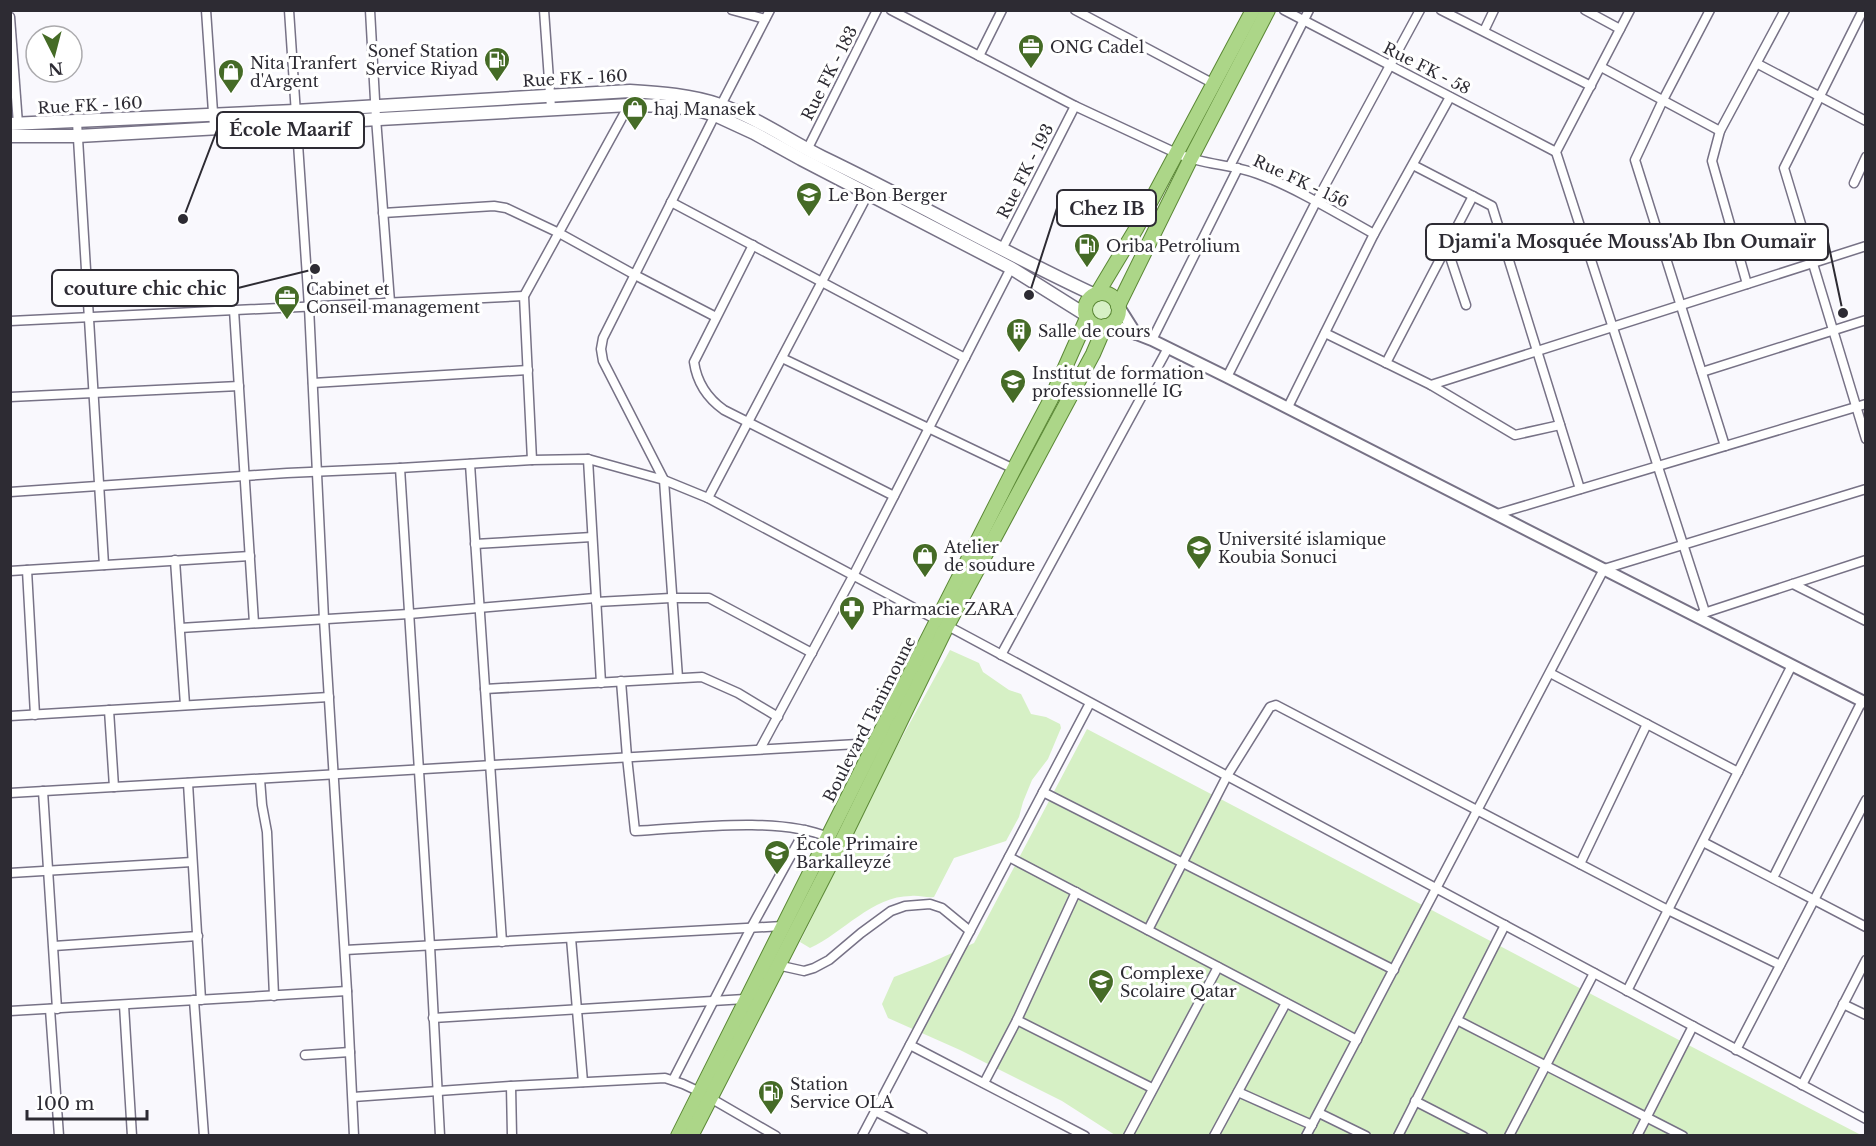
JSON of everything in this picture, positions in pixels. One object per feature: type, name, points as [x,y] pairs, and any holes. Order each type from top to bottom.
[{"type":"main road","points":[[1253,10],[1132,236],[1096,295],[1087,303],[1087,316],[1097,326],[1108,325],[1117,317],[1119,307],[1190,159],[1268,10]]},
{"type":"main road","name":"Rue FK - 160","points":[[14,124],[214,121],[295,117],[551,102],[630,91],[679,95],[699,105],[765,125],[807,150],[1096,295]]},
{"type":"main road","name":"Rue FK - 160","points":[[551,102],[699,105]]},
{"type":"main road","name":"Rue FK - 160","points":[[718,110],[754,133],[1011,268],[1087,316]]},
{"type":"main road","name":"Rue FK - 160","points":[[10,136],[78,136],[214,121]]},
{"type":"main road","points":[[1096,295],[1102,293],[1113,297],[1119,307]]},
{"type":"main road","name":"Boulevard Tanimoune","points":[[678,1136],[705,1095],[837,851],[1014,469],[1051,399],[1087,316]]},
{"type":"main road","name":"Boulevard Tanimoune","points":[[691,1136],[705,1095],[746,999],[875,743],[1108,325]]},
{"type":"street","points":[[206,10],[214,121]]},
{"type":"street","points":[[289,10],[309,307],[324,619],[354,1136]]},
{"type":"street","points":[[544,10],[551,102]]},
{"type":"street","points":[[732,10],[765,19]]},
{"type":"street","points":[[678,678],[664,480],[603,361],[601,349],[603,338],[670,202],[770,10]]},
{"type":"street","name":"Rue FK - 183","points":[[807,150],[877,10]]},
{"type":"street","name":"Rue FK - 156","points":[[891,10],[1075,106],[1176,153],[1190,159],[1234,167],[1260,175],[1374,234]]},
{"type":"street","points":[[979,56],[1002,10]]},
{"type":"street","points":[[1075,10],[1214,84]]},
{"type":"street","name":"Rue FK - 58","points":[[1284,10],[1556,152]]},
{"type":"street","points":[[1152,340],[1309,10]]},
{"type":"street","points":[[1227,376],[1316,202],[1420,10]]},
{"type":"street","points":[[1441,10],[1591,86]]},
{"type":"street","points":[[1484,31],[1494,10]]},
{"type":"street","points":[[1585,10],[1620,29]]},
{"type":"street","points":[[1630,10],[1556,152],[1683,545],[1700,614]]},
{"type":"street","points":[[1710,10],[1635,160],[1725,446]]},
{"type":"street","points":[[1747,284],[1712,166],[1720,131],[1785,10]]},
{"type":"street","points":[[1863,10],[1784,168],[1866,439]]},
{"type":"street","points":[[370,11],[375,112],[390,302]]},
{"type":"street","points":[[10,17],[14,124]]},
{"type":"street","points":[[1758,64],[1866,121]]},
{"type":"street","points":[[1601,66],[1720,131]]},
{"type":"street","points":[[1288,408],[1374,234],[1450,97]]},
{"type":"street","points":[[532,460],[524,296],[629,105]]},
{"type":"street","name":"Rue FK - 193","points":[[1002,249],[1075,106]]},
{"type":"street","points":[[77,122],[104,565]]},
{"type":"street","points":[[1854,183],[1866,157]]},
{"type":"street","points":[[1413,165],[1492,206],[1580,489]]},
{"type":"street","points":[[708,498],[868,194]]},
{"type":"street","points":[[1386,363],[1473,196]]},
{"type":"street","points":[[670,202],[964,358]]},
{"type":"street","points":[[383,213],[500,206],[559,232],[716,317]]},
{"type":"street","points":[[1446,245],[1466,305]]},
{"type":"street","points":[[753,246],[694,362],[696,372],[710,400],[724,410],[894,496]]},
{"type":"street","points":[[1431,386],[1866,246]]},
{"type":"street","points":[[760,749],[853,576],[1011,268]]},
{"type":"street","points":[[10,321],[524,296]]},
{"type":"street","points":[[1119,307],[1136,334]]},
{"type":"street","points":[[234,310],[254,623]]},
{"type":"street","points":[[1702,372],[1866,320]]},
{"type":"street","points":[[1108,325],[1152,340],[1227,376],[1604,569],[1700,614],[1864,702],[1773,878]]},
{"type":"street","points":[[1325,333],[1431,386],[1506,432],[1520,436],[1560,425]]},
{"type":"street","points":[[1001,655],[1168,348]]},
{"type":"street","points":[[782,358],[1014,469]]},
{"type":"street","points":[[313,383],[528,369]]},
{"type":"street","points":[[10,397],[239,386]]},
{"type":"street","points":[[1497,514],[1866,404]]},
{"type":"street","points":[[588,459],[601,682]]},
{"type":"street","points":[[10,492],[532,460],[588,459],[664,480],[708,498],[1866,1119]]},
{"type":"street","points":[[470,464],[502,942]]},
{"type":"street","points":[[400,468],[440,1136]]},
{"type":"street","points":[[1306,1136],[1604,569],[1866,489]]},
{"type":"street","points":[[476,544],[592,537]]},
{"type":"street","points":[[10,571],[250,556]]},
{"type":"street","points":[[175,560],[185,705]]},
{"type":"street","points":[[1700,614],[1866,560]]},
{"type":"street","points":[[27,570],[35,715]]},
{"type":"street","points":[[1793,584],[1866,621]]},
{"type":"street","points":[[180,628],[596,600],[710,598],[812,653]]},
{"type":"street","points":[[1627,991],[1792,665]]},
{"type":"street","points":[[1550,673],[1738,772]]},
{"type":"street","points":[[485,689],[702,677],[738,693],[778,717]]},
{"type":"street","points":[[621,681],[635,831],[741,825],[805,830],[828,837]]},
{"type":"street","points":[[10,716],[329,697]]},
{"type":"street","points":[[862,1136],[1090,703]]},
{"type":"street","points":[[1148,930],[1227,776],[1270,707],[1276,705],[1668,910],[1780,965]]},
{"type":"street","points":[[109,710],[114,787]]},
{"type":"street","points":[[1580,864],[1647,724]]},
{"type":"street","points":[[10,793],[875,743]]},
{"type":"street","points":[[260,779],[267,832],[274,996]]},
{"type":"street","points":[[188,783],[198,936],[198,1000],[204,1136]]},
{"type":"street","points":[[44,791],[54,946],[53,1009],[59,1136]]},
{"type":"street","points":[[1043,792],[1394,970]]},
{"type":"street","points":[[1736,1050],[1866,800]]},
{"type":"street","points":[[673,1080],[751,928],[805,830]]},
{"type":"street","points":[[1703,842],[1866,927]]},
{"type":"street","points":[[1009,857],[1357,1040]]},
{"type":"street","points":[[10,873],[192,862]]},
{"type":"street","points":[[984,1083],[1017,1020],[1076,892]]},
{"type":"street","points":[[777,965],[804,971],[814,968],[829,960],[891,911],[905,906],[930,904],[942,908],[970,931]]},
{"type":"street","points":[[1398,1136],[1505,925]]},
{"type":"street","points":[[345,950],[783,926]]},
{"type":"street","points":[[54,946],[198,936]]},
{"type":"street","points":[[571,938],[583,1082]]},
{"type":"street","points":[[1802,1085],[1866,960]]},
{"type":"street","points":[[1128,1136],[1218,967]]},
{"type":"street","points":[[1509,1136],[1594,973]]},
{"type":"street","points":[[10,1011],[347,991]]},
{"type":"street","points":[[433,1018],[746,999]]},
{"type":"street","points":[[1214,1136],[1286,1003]]},
{"type":"street","points":[[1843,1004],[1866,1015]]},
{"type":"street","points":[[124,1005],[132,1136]]},
{"type":"street","points":[[1017,1020],[1152,1088]]},
{"type":"street","points":[[1457,1020],[1683,1136]]},
{"type":"street","points":[[1637,1136],[1693,1026]]},
{"type":"street","points":[[910,1045],[984,1083],[1070,1132],[1085,1136]]},
{"type":"street","points":[[305,1055],[350,1052]]},
{"type":"street","points":[[353,1097],[437,1090],[661,1078],[673,1080],[705,1095],[776,1136]]},
{"type":"street","points":[[511,1086],[512,1136]]},
{"type":"street","points":[[1238,1092],[1312,1125]]},
{"type":"street","points":[[1415,1101],[1483,1136]]},
{"type":"street","points":[[875,1111],[923,1136]]},
{"type":"street","points":[[1318,1113],[1366,1136]]},
{"type":"green space","points":[[1103,298],[1112,301],[1115,310],[1112,319],[1103,322],[1094,319],[1091,310],[1094,301]]},
{"type":"green space","points":[[950,650],[979,663],[983,672],[1009,690],[1021,694],[1031,714],[1046,717],[1060,724],[1061,728],[1048,759],[1032,780],[1019,817],[1006,841],[954,858],[934,897],[911,896],[883,902],[810,948],[800,942],[890,759]]},
{"type":"green space","points":[[1087,729],[1861,1135],[1115,1135],[1062,1101],[960,1050],[888,1018],[882,1004],[894,977],[974,943]]},
{"type":"place","name":"ONG Cadel","points":[[1031,70]]},
{"type":"place","name":"Sonef Station Service Riyad","points":[[497,83]]},
{"type":"place","name":"Nita Tranfert d'Argent","points":[[231,95]]},
{"type":"place","name":"haj Manasek","points":[[635,132]]},
{"type":"place","name":"Le Bon Berger","points":[[809,218]]},
{"type":"place","name":"École Maarif","points":[[183,219]]},
{"type":"place","name":"couture chic chic","points":[[315,269]]},
{"type":"place","name":"Oriba Petrolium","points":[[1087,269]]},
{"type":"place","name":"Chez IB","points":[[1029,295]]},
{"type":"place","name":"Djami'a Mosquée Mouss'Ab Ibn Oumaïr","points":[[1843,313]]},
{"type":"place","name":"Cabinet et Conseil management","points":[[287,321]]},
{"type":"place","name":"Salle de cours","points":[[1019,354]]},
{"type":"place","name":"Institut de formation professionnelle IG","points":[[1013,405]]},
{"type":"place","name":"Université islamique Koubia Sonuci","points":[[1199,571]]},
{"type":"place","name":"Atelier de soudure","points":[[925,579]]},
{"type":"place","name":"Pharmacie ZARA","points":[[852,632]]},
{"type":"place","name":"École Primaire Barkalleyzé","points":[[777,876]]},
{"type":"place","name":"Complexe Scolaire Qatar","points":[[1101,1005]]},
{"type":"place","name":"Station Service OLA","points":[[771,1116]]}]
